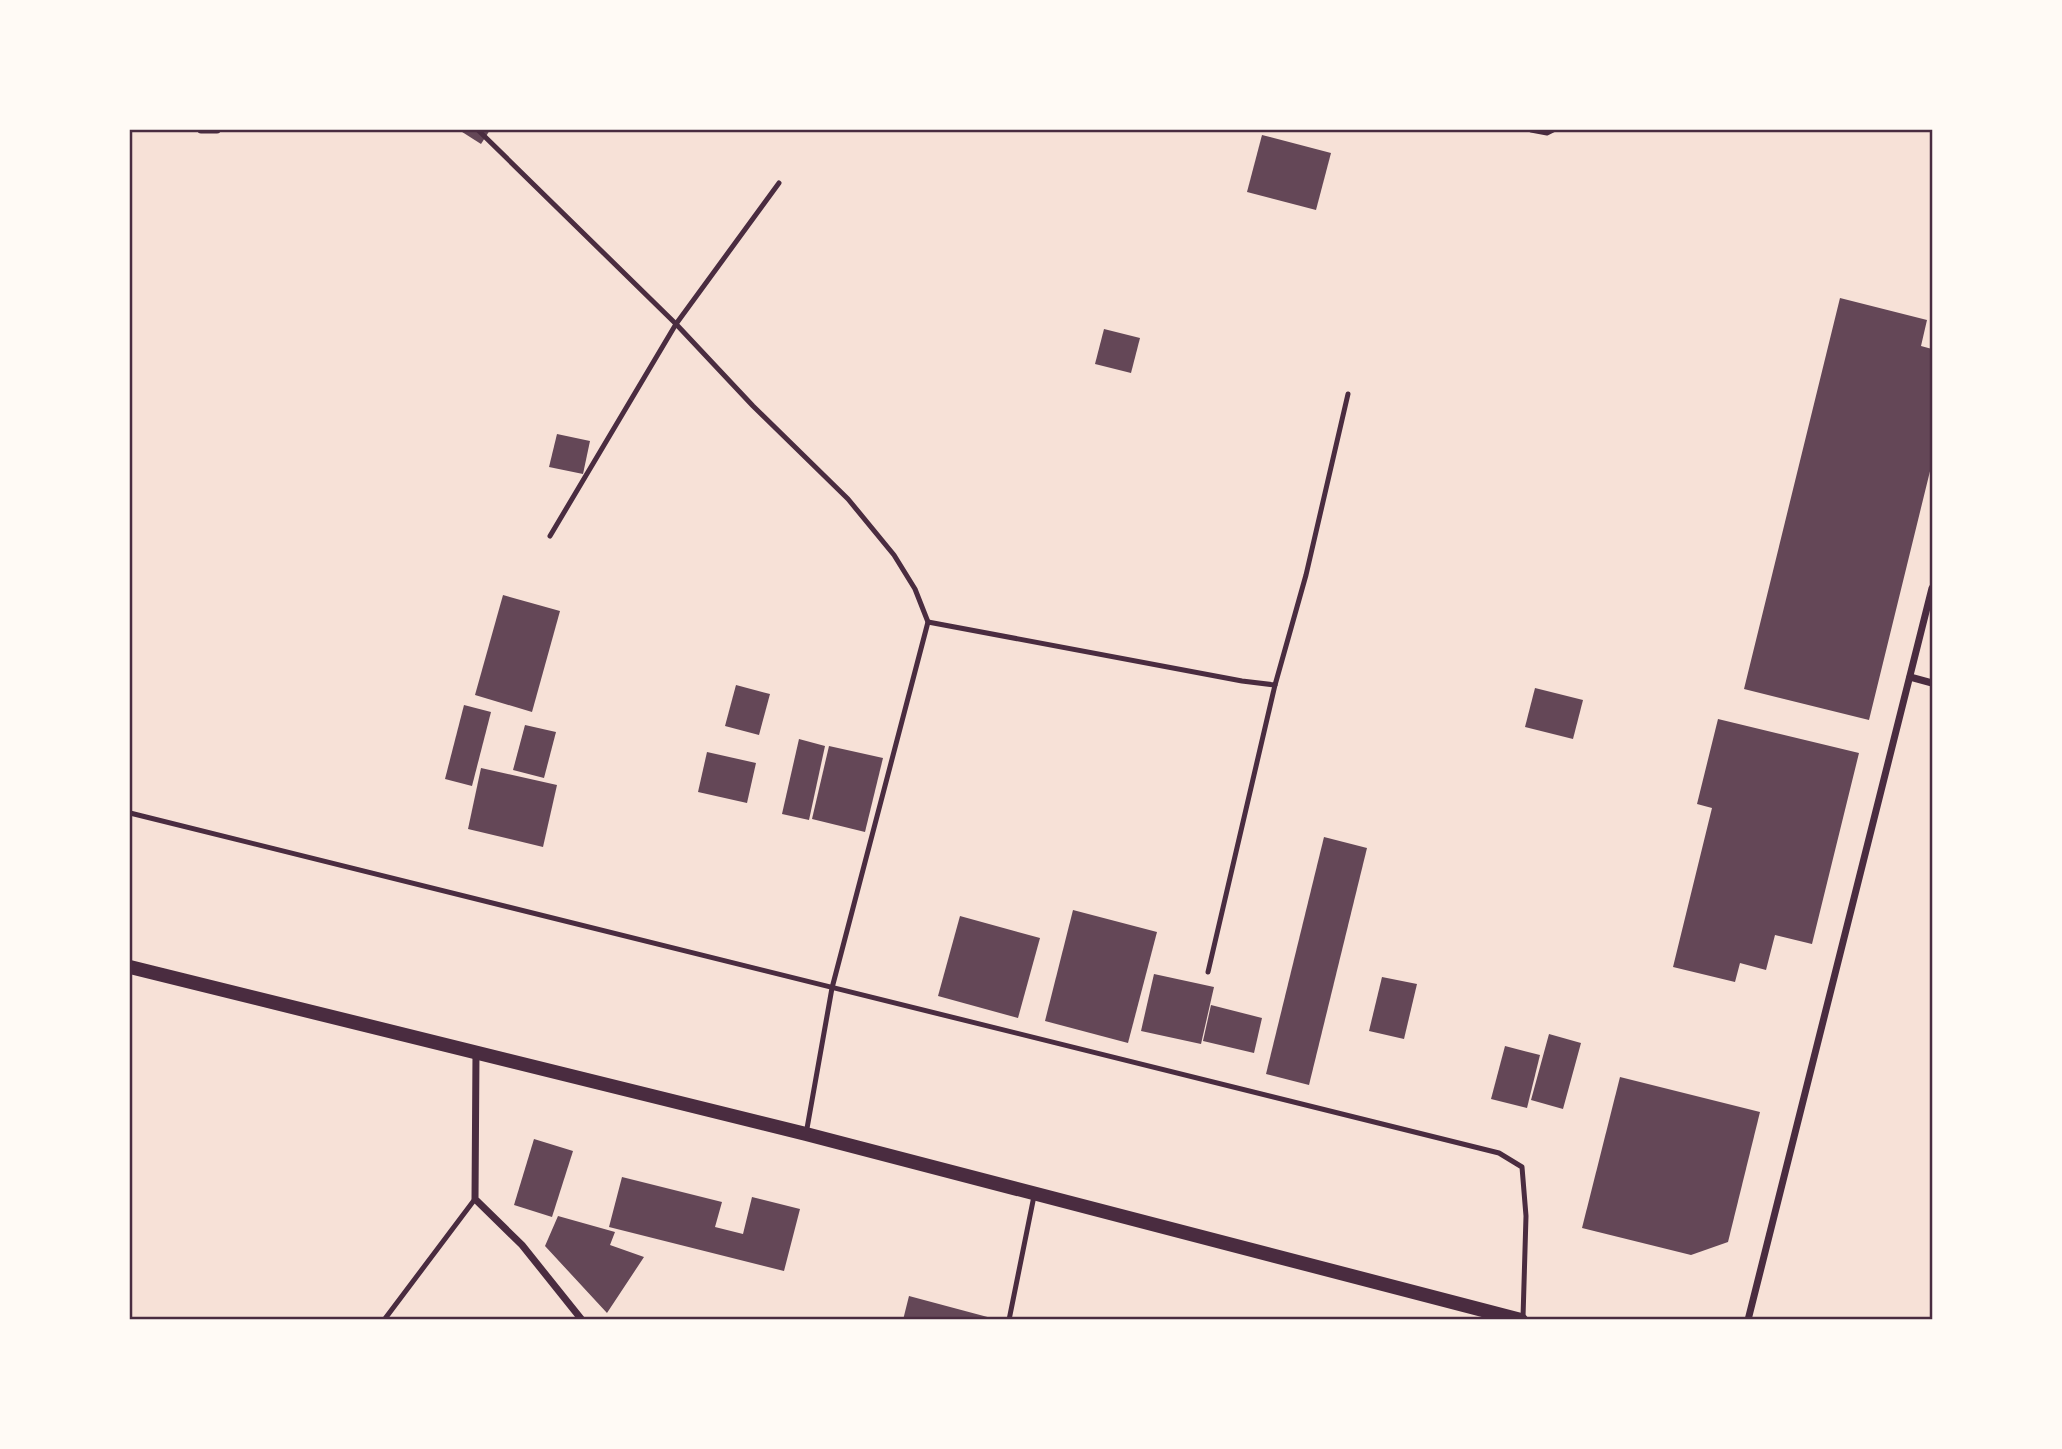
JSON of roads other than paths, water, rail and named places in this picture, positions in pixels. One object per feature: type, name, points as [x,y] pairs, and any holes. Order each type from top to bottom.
[{"type":"main road","points":[[130,967],[806,1134],[1522,1320]]},
{"type":"street","points":[[201,130],[217,130]]},
{"type":"street","points":[[1748,1320],[1933,588]]},
{"type":"street","points":[[1910,677],[1933,683]]},
{"type":"street","points":[[476,1053],[475,1199],[522,1245],[582,1320]]},
{"type":"lane","points":[[478,130],[676,324],[753,406],[848,499],[894,555],[915,589],[928,622],[832,988],[806,1134]]},
{"type":"lane","points":[[1531,130],[1547,133],[1553,130]]},
{"type":"lane","points":[[550,536],[676,324],[779,183]]},
{"type":"lane","points":[[1208,972],[1275,685],[1306,575],[1348,394]]},
{"type":"lane","points":[[928,622],[1275,685]]},
{"type":"lane","points":[[130,813],[1499,1153],[1522,1167],[1526,1216],[1522,1320]]},
{"type":"lane","points":[[1009,1320],[1034,1193]]},
{"type":"lane","points":[[383,1320],[475,1199]]}]
